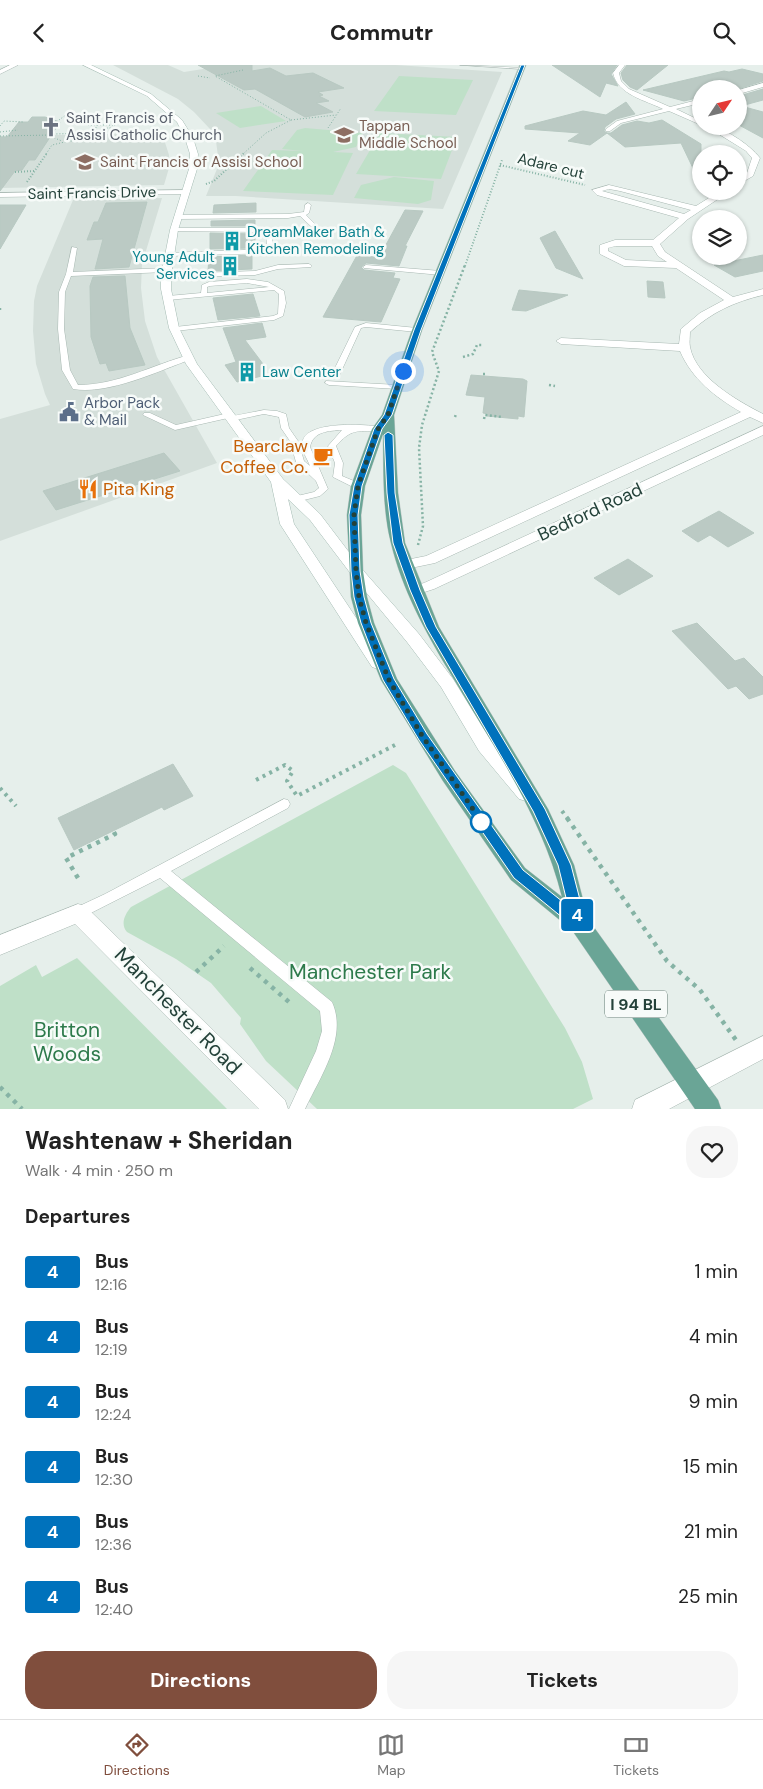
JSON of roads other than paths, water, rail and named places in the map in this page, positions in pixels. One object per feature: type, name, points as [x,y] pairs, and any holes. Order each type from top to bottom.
[{"type":"main road","name":"I 94 BL","points":[[523,67],[418,330],[388,415],[378,429],[358,486],[354,515],[359,597],[366,623],[389,680],[423,737],[518,874],[579,923],[709,1109]]},
{"type":"main road","name":"I 94 BL","points":[[388,415],[391,493],[398,543],[415,590],[431,627],[548,807],[579,923]]},
{"type":"street","points":[[0,72],[15,65]]},
{"type":"street","points":[[86,65],[149,95],[180,121],[189,138],[194,154],[193,169],[189,187],[185,192],[177,217],[166,273],[168,298],[175,329],[189,357],[278,482],[314,517],[356,571],[413,638],[447,683],[485,746],[548,807]]},
{"type":"street","points":[[622,65],[616,73],[618,82],[627,91],[692,119]]},
{"type":"street","points":[[750,89],[763,85]]},
{"type":"street","points":[[750,89],[763,92]]},
{"type":"street","points":[[608,130],[619,122],[692,103]]},
{"type":"street","points":[[725,135],[742,145]]},
{"type":"street","points":[[747,148],[756,158],[750,174],[747,176]]},
{"type":"street","points":[[685,217],[600,193],[596,190],[608,187],[620,189],[697,209]]},
{"type":"street","name":"Saint Francis Drive","points":[[0,195],[185,192]]},
{"type":"street","points":[[677,265],[624,263],[603,252],[603,247],[615,243],[655,243],[685,217],[712,200]]},
{"type":"street","points":[[655,243],[661,254],[730,299]]},
{"type":"street","points":[[763,292],[730,299],[701,316],[685,331],[684,349],[694,369],[709,384],[763,419]]},
{"type":"street","points":[[562,341],[684,349]]},
{"type":"street","name":"Bedford Road","points":[[406,564],[430,560],[750,412]]},
{"type":"street","name":"Bedford Road","points":[[415,590],[429,586],[584,515],[763,430]]},
{"type":"street","points":[[278,482],[287,524],[389,680]]},
{"type":"street","points":[[560,500],[584,515]]},
{"type":"street","points":[[0,945],[78,913]]},
{"type":"street","name":"Manchester Road","points":[[78,913],[276,1109]]},
{"type":"street","points":[[644,1109],[763,1047]]},
{"type":"lane","points":[[462,65],[523,67]]},
{"type":"lane","points":[[177,217],[302,214],[306,213],[308,205]]},
{"type":"lane","points":[[302,214],[317,229]]},
{"type":"lane","points":[[169,254],[270,251],[269,230],[174,230]]},
{"type":"lane","points":[[74,248],[62,292],[61,329],[66,370],[76,387],[87,388],[137,375],[189,357]]},
{"type":"lane","points":[[68,275],[255,273],[278,267],[309,266]]},
{"type":"lane","points":[[366,267],[441,273]]},
{"type":"lane","points":[[168,298],[204,295],[204,286],[209,284],[244,281],[278,289],[283,295],[281,315],[175,329]]},
{"type":"lane","points":[[336,375],[358,327],[366,325],[418,330]]},
{"type":"lane","points":[[329,383],[398,387]]},
{"type":"lane","points":[[147,415],[175,428],[260,412],[279,414],[284,419],[285,428],[294,441],[307,451]]},
{"type":"lane","points":[[296,499],[317,494],[324,489],[323,483],[307,451],[305,442],[308,437],[329,428],[378,429]]},
{"type":"lane","points":[[354,429],[343,433],[332,446],[339,463],[337,477],[358,486]]},
{"type":"lane","points":[[294,441],[300,461],[323,483]]},
{"type":"lane","points":[[78,913],[161,871],[284,804]]},
{"type":"lane","points":[[161,871],[328,1007],[330,1031],[323,1053],[297,1109]]},
{"type":"place","name":"Saint Francis of Assisi Catholic Church","points":[[51,127]]},
{"type":"place","name":"Tappan Middle School","points":[[344,135]]},
{"type":"place","name":"Saint Francis of Assisi School","points":[[85,162]]},
{"type":"place","name":"DreamMaker Bath & Kitchen Remodeling","points":[[232,241]]},
{"type":"place","name":"Young Adult Services","points":[[230,266]]},
{"type":"place","name":"Law Center","points":[[247,372]]},
{"type":"place","name":"Arbor Pack & Mail","points":[[69,412]]},
{"type":"place","name":"Bearclaw Coffee Co.","points":[[323,456]]},
{"type":"place","name":"Pita King","points":[[88,489]]},
{"type":"park label","name":"Manchester Park","points":[[370,972]]},
{"type":"park label","name":"Britton Woods","points":[[67,1042]]}]
